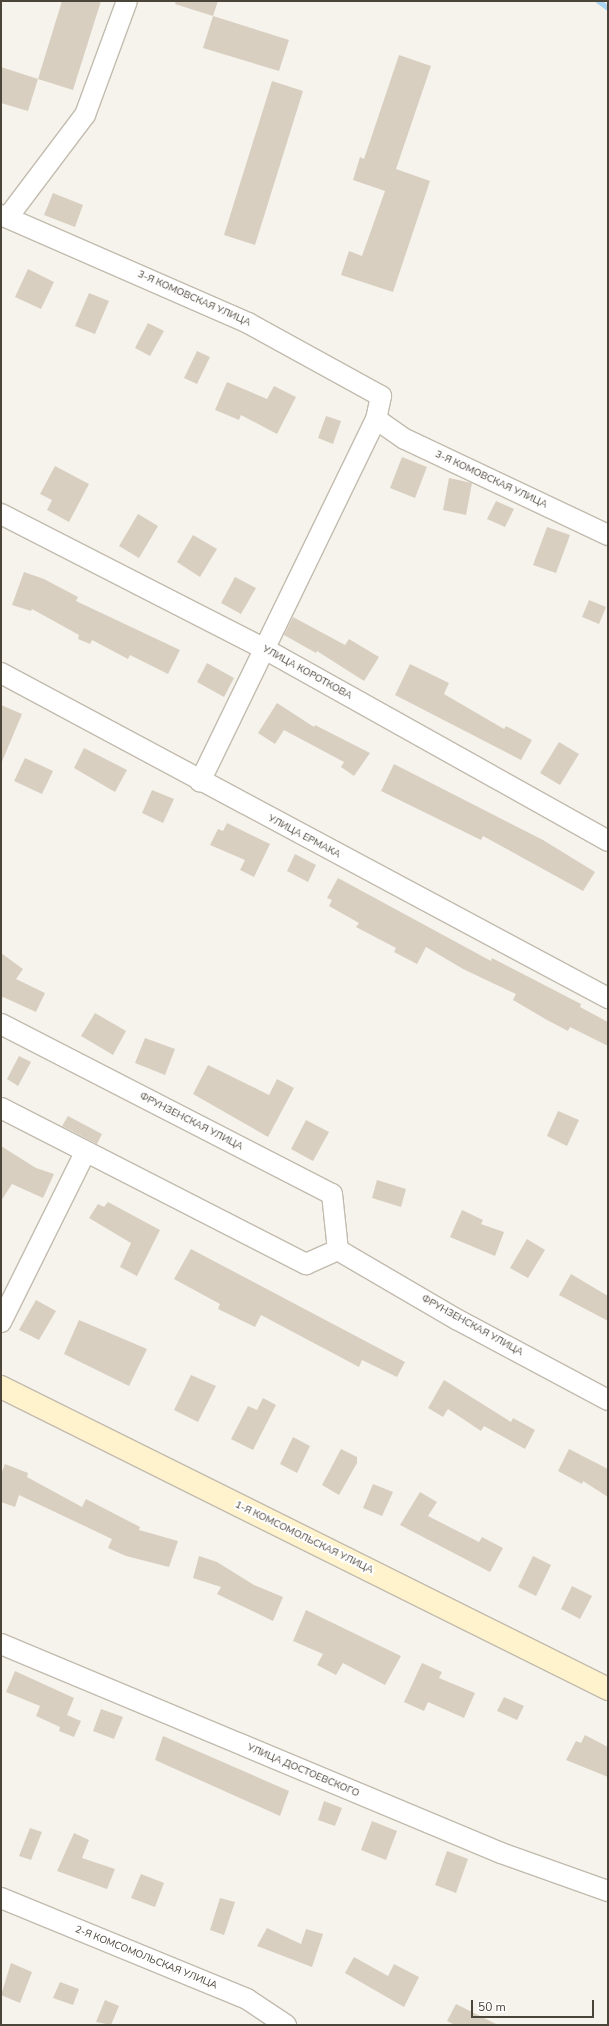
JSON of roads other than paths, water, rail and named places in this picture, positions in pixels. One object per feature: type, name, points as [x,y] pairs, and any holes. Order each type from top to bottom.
[{"type":"main road","name":"1-Я КОМСОМОЛЬСКАЯ УЛИЦА","points":[[1,1387],[608,1689]]},
{"type":"street","points":[[4,216],[85,115],[127,1]]},
{"type":"street","name":"3-Я КОМОВСКАЯ УЛИЦА","points":[[4,216],[248,323],[381,396],[376,420],[405,439],[608,535]]},
{"type":"street","points":[[200,782],[263,648],[376,420]]},
{"type":"street","name":"УЛИЦА КОРОТКОВА","points":[[1,514],[263,648],[608,841]]},
{"type":"street","name":"УЛИЦА ЕРМАКА","points":[[1,673],[200,782],[608,998]]},
{"type":"street","name":"ФРУНЗЕНСКАЯ УЛИЦА","points":[[1,1024],[332,1194],[338,1250],[458,1320],[608,1400]]},
{"type":"street","points":[[1,1108],[85,1153],[306,1264],[338,1250]]},
{"type":"street","points":[[1,1322],[85,1153]]},
{"type":"street","name":"УЛИЦА ДОСТОЕВСКОГО","points":[[1,1644],[501,1854],[608,1891]]},
{"type":"street","name":"2-Я КОМСОМОЛЬСКАЯ УЛИЦА","points":[[1,1898],[247,1999],[286,2025]]},
{"type":"waterway","points":[[598,1],[608,8]]}]
